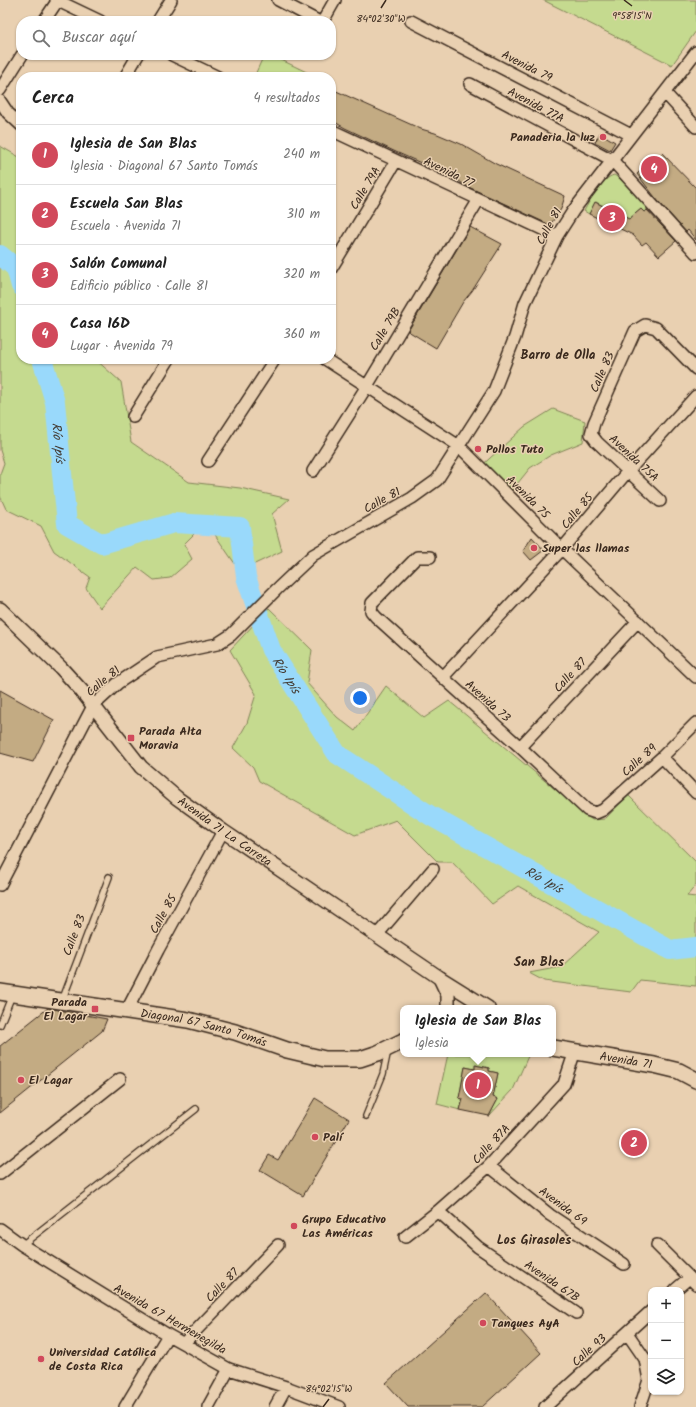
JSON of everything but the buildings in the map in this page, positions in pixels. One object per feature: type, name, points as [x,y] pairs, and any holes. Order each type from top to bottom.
[{"type":"main road","name":"Diagonal 67 Santo Tomás","points":[[7,997],[62,1001],[188,1020],[235,1032],[287,1050],[325,1059],[360,1059],[400,1042]]},
{"type":"main road","name":"Avenida 71","points":[[556,1048],[679,1071],[696,1080]]},
{"type":"street","points":[[47,16],[57,0],[90,16]]},
{"type":"street","points":[[161,16],[171,0]]},
{"type":"street","points":[[278,0],[308,16]]},
{"type":"street","points":[[326,16],[335,0]]},
{"type":"street","name":"Avenida 79","points":[[411,21],[631,135]]},
{"type":"street","name":"Calle 81","points":[[0,885],[93,706],[118,683],[157,657],[217,644],[231,634],[313,555],[412,498],[437,480],[494,392],[515,337],[525,303],[556,236],[573,211],[696,52]]},
{"type":"street","points":[[0,90],[19,60]]},
{"type":"street","points":[[128,72],[135,60]]},
{"type":"street","points":[[182,60],[208,72]]},
{"type":"street","name":"Avenida 77A","points":[[470,84],[612,160]]},
{"type":"street","points":[[665,93],[696,127]]},
{"type":"street","points":[[0,101],[8,113],[16,121]]},
{"type":"street","name":"Avenida 77","points":[[336,132],[478,201],[556,236]]},
{"type":"street","points":[[612,160],[696,253]]},
{"type":"street","name":"Calle 79A","points":[[336,260],[396,161]]},
{"type":"street","name":"Calle 79B","points":[[313,471],[367,386],[478,201]]},
{"type":"street","name":"Calle 83","points":[[591,434],[594,423],[635,331],[645,325],[656,328],[696,369]]},
{"type":"street","points":[[133,417],[166,364]]},
{"type":"street","points":[[208,461],[272,364]]},
{"type":"street","name":"Avenida 75","points":[[333,364],[459,446],[562,549],[696,676]]},
{"type":"street","name":"Calle 85","points":[[443,677],[562,549],[628,471],[696,396]]},
{"type":"street","name":"Avenida 75A","points":[[591,434],[597,442],[660,501]]},
{"type":"street","name":"Avenida 73","points":[[430,557],[417,556],[372,602],[371,611],[587,810],[596,813]]},
{"type":"street","name":"Avenida 71 La Carreta","points":[[0,609],[61,668],[141,766],[177,798],[223,831],[440,978],[483,1005]]},
{"type":"street","name":"Calle 87","points":[[520,747],[638,621]]},
{"type":"street","name":"Calle 89","points":[[596,813],[602,810],[662,757],[696,723]]},
{"type":"street","points":[[662,757],[696,793]]},
{"type":"street","name":"Calle 85","points":[[127,1010],[223,831]]},
{"type":"street","points":[[377,935],[433,869]]},
{"type":"street","points":[[440,978],[448,995],[448,1005]]},
{"type":"street","name":"Calle 87A","points":[[405,1237],[438,1211],[489,1166],[564,1084],[574,1051]]},
{"type":"street","points":[[0,1174],[120,1079]]},
{"type":"street","name":"Avenida 69","points":[[489,1166],[550,1215],[624,1264]]},
{"type":"street","name":"Avenida 67B","points":[[438,1211],[478,1247],[576,1313]]},
{"type":"street","name":"Avenida 67 Hermenegilda","points":[[0,1229],[22,1245],[168,1335],[229,1369],[286,1387],[339,1407]]},
{"type":"street","name":"Calle 87","points":[[184,1343],[278,1245]]},
{"type":"street","points":[[657,1245],[692,1281],[681,1287]]},
{"type":"street","name":"Calle 93","points":[[545,1407],[648,1315]]},
{"type":"street","points":[[627,1333],[645,1359],[649,1380],[640,1407]]},
{"type":"street","points":[[124,1407],[168,1335]]},
{"type":"street","points":[[208,1407],[229,1369]]},
{"type":"street","points":[[275,1407],[286,1387]]},
{"type":"lane","name":"Calle 83","points":[[62,1001],[110,877]]},
{"type":"lane","points":[[0,1024],[7,997]]},
{"type":"lane","points":[[366,1116],[383,1074],[388,1048]]},
{"type":"lane","points":[[22,1245],[196,1109]]},
{"type":"green space","points":[[543,0],[696,0],[696,31],[672,65]]},
{"type":"green space","points":[[262,60],[281,60],[307,72],[256,72]]},
{"type":"green space","points":[[0,146],[16,155],[16,364],[101,364],[121,382],[131,442],[189,482],[240,488],[289,499],[272,514],[282,551],[240,571],[211,529],[198,530],[184,544],[192,559],[170,578],[154,580],[137,567],[100,608],[86,588],[90,577],[54,551],[41,526],[6,509],[0,496],[0,474],[4,463],[0,450]]},
{"type":"green space","points":[[614,175],[619,178],[649,208],[644,212],[641,209],[633,216],[635,223],[596,202],[589,214],[584,211],[605,180]]},
{"type":"green space","points":[[553,409],[585,421],[583,442],[551,455],[530,468],[509,494],[478,469],[524,427]]},
{"type":"green space","points":[[269,608],[312,650],[307,683],[337,717],[355,731],[386,686],[424,718],[449,701],[592,820],[605,819],[628,795],[696,862],[696,885],[687,896],[696,897],[696,986],[640,980],[631,992],[544,981],[529,973],[561,967],[599,932],[518,886],[492,904],[452,862],[438,862],[396,820],[355,835],[259,781],[253,767],[233,748],[247,723],[256,694],[230,650]]},
{"type":"green space","points":[[447,1057],[528,1057],[513,1090],[489,1116],[498,1099],[493,1097],[498,1073],[489,1071],[489,1068],[476,1065],[475,1069],[465,1067],[459,1098],[463,1099],[460,1110],[437,1104]]},
{"type":"waterway","name":"Río Ipís","points":[[0,255],[16,268]]},
{"type":"waterway","name":"Río Ipís","points":[[44,364],[55,402],[67,524],[102,544],[174,523],[240,527],[246,577],[271,650],[337,754],[431,816],[670,950],[696,947]]},
{"type":"place","name":"Panaderia la luz","points":[[603,137]]},
{"type":"place","name":"Casa 16D","points":[[654,169]]},
{"type":"place","name":"Salón Comunal","points":[[612,218]]},
{"type":"place","name":"Pollos Tuto","points":[[478,449]]},
{"type":"place","name":"Super las llamas","points":[[534,548]]},
{"type":"place","name":"Parada Alta Moravia","points":[[131,738]]},
{"type":"place","name":"Parada El Lagar","points":[[95,1009]]},
{"type":"place","name":"El Lagar","points":[[21,1080]]},
{"type":"place","name":"Iglesia de San Blas","points":[[478,1085]]},
{"type":"place","name":"Palí","points":[[315,1137]]},
{"type":"place","name":"Escuela San Blas","points":[[634,1143]]},
{"type":"place","name":"Grupo Educativo Las Américas","points":[[294,1226]]},
{"type":"place","name":"Tanques AyA","points":[[483,1323]]},
{"type":"place","name":"Universidad Católica de Costa Rica","points":[[41,1359]]},
{"type":"district","name":"Barro de Olla","points":[[558,354]]},
{"type":"district","name":"San Blas","points":[[539,961]]},
{"type":"district","name":"Los Girasoles","points":[[534,1239]]}]
